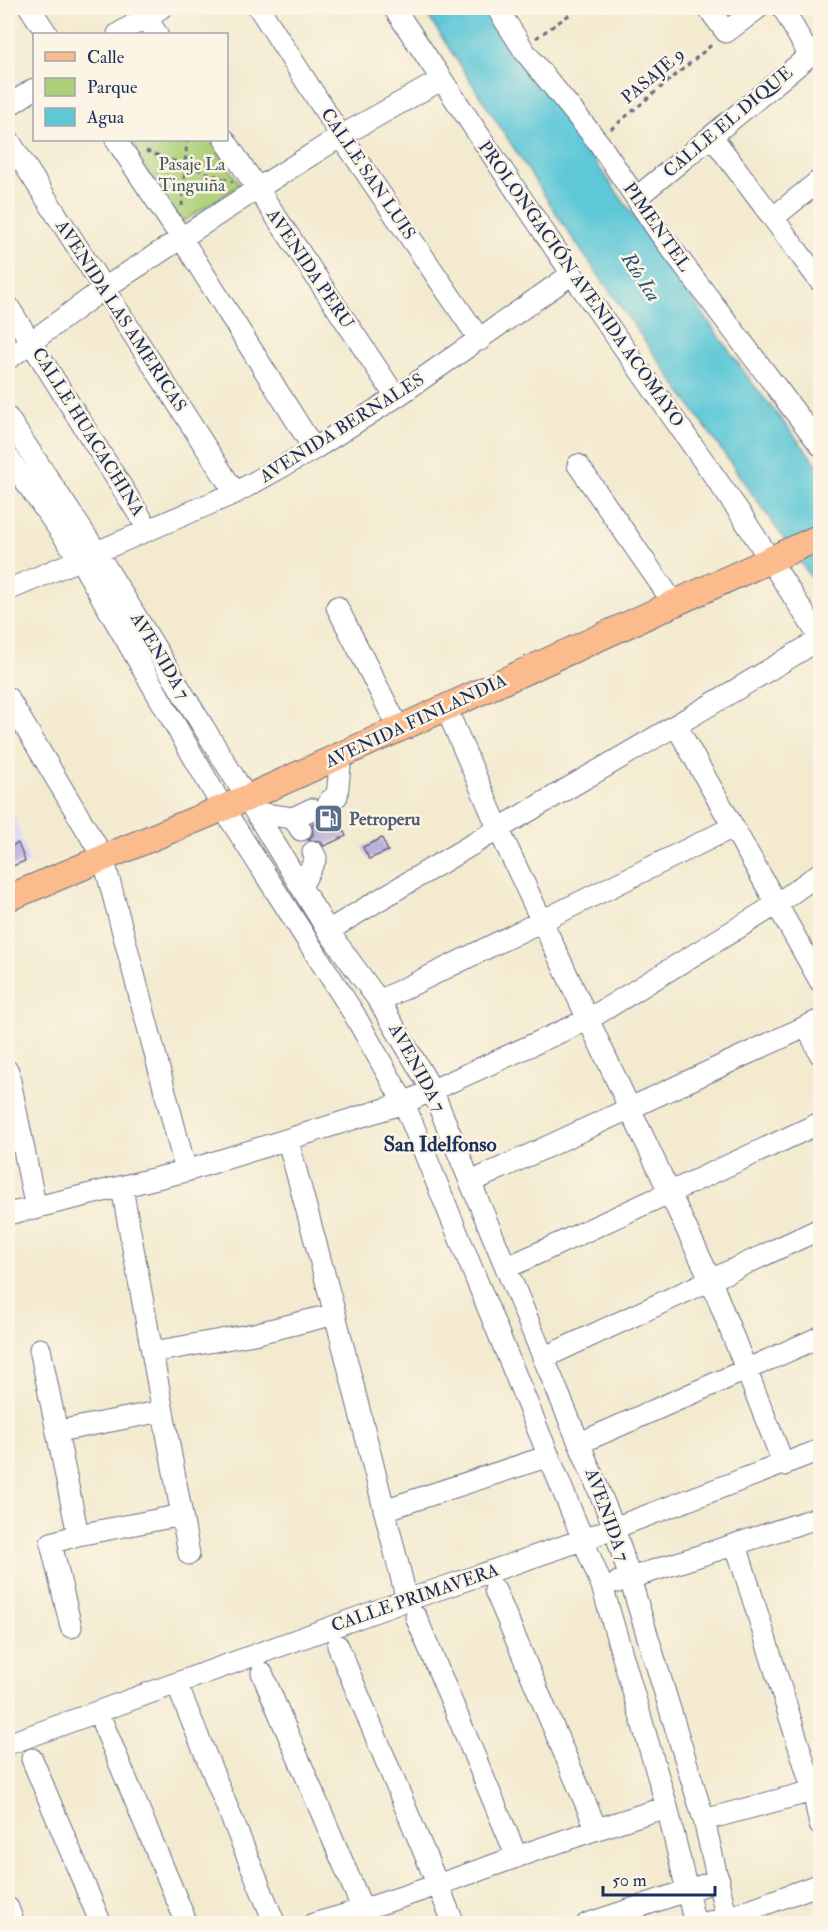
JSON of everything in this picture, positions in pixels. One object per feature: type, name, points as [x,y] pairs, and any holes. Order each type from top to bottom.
[{"type":"main road","name":"AVENIDA FINLANDIA","points":[[8,898],[223,808],[252,806],[341,756],[673,602],[820,537]]},
{"type":"street","points":[[30,8],[46,33]]},
{"type":"street","name":"CALLE SAN LUIS","points":[[259,8],[341,136],[480,340]]},
{"type":"street","name":"PROLONGACIÓN AVENIDA ACOMAYO","points":[[394,8],[572,274],[776,556],[820,639]]},
{"type":"street","name":"PIMENTEL","points":[[497,8],[523,48],[597,141],[661,235],[820,445]]},
{"type":"street","points":[[708,8],[726,32],[758,8]]},
{"type":"street","points":[[783,8],[815,51]]},
{"type":"street","points":[[119,33],[149,11],[157,33]]},
{"type":"street","name":"CALLE EL DIQUE","points":[[636,198],[713,138],[815,51]]},
{"type":"street","points":[[8,359],[103,289],[182,239],[249,187],[441,80]]},
{"type":"street","points":[[8,106],[33,90]]},
{"type":"street","points":[[713,138],[820,281]]},
{"type":"street","name":"AVENIDA LAS AMERICAS","points":[[8,139],[235,493]]},
{"type":"street","points":[[117,141],[182,239],[314,449]]},
{"type":"street","name":"AVENIDA PERU","points":[[226,141],[249,187],[396,397]]},
{"type":"street","points":[[774,217],[820,180]]},
{"type":"street","name":"AVENIDA BERNALES","points":[[8,590],[87,554],[235,493],[314,449],[396,397],[572,274]]},
{"type":"street","name":"CALLE HUACACHINA","points":[[8,306],[148,529]]},
{"type":"street","name":"AVENIDA 7","points":[[8,418],[87,554],[223,808],[354,1014],[404,1103],[585,1539],[602,1586],[667,1807],[697,1923]]},
{"type":"street","name":"AVENIDA 7","points":[[8,457],[87,554],[252,806],[328,931],[379,1001],[432,1090],[614,1527],[704,1820],[727,1921]]},
{"type":"street","points":[[578,465],[673,602]]},
{"type":"street","points":[[337,607],[399,729]]},
{"type":"street","points":[[328,931],[498,829],[677,727],[820,639]]},
{"type":"street","points":[[8,698],[103,857],[186,1171]]},
{"type":"street","points":[[446,708],[498,829],[711,1281],[784,1465]]},
{"type":"street","points":[[677,727],[820,981]]},
{"type":"street","points":[[252,806],[309,814],[337,796],[341,756]]},
{"type":"street","points":[[379,1001],[733,827]]},
{"type":"street","points":[[301,887],[316,858],[313,852]]},
{"type":"street","points":[[8,1214],[186,1171],[404,1103],[589,1019],[777,904],[820,873]]},
{"type":"street","points":[[471,1182],[814,1023],[820,1054]]},
{"type":"street","points":[[8,1071],[36,1209]]},
{"type":"street","points":[[506,1268],[820,1124]]},
{"type":"street","points":[[288,1141],[411,1609],[517,1857]]},
{"type":"street","points":[[122,1188],[189,1554]]},
{"type":"street","points":[[543,1358],[820,1229]]},
{"type":"street","points":[[153,1352],[254,1334],[335,1314]]},
{"type":"street","points":[[580,1443],[820,1337]]},
{"type":"street","points":[[40,1348],[59,1431],[78,1535]]},
{"type":"street","points":[[59,1431],[163,1411]]},
{"type":"street","name":"CALLE PRIMAVERA","points":[[8,1744],[411,1609],[614,1527],[820,1450]]},
{"type":"street","points":[[384,1510],[549,1456]]},
{"type":"street","points":[[71,1627],[50,1545],[54,1541],[78,1535],[182,1515]]},
{"type":"street","points":[[602,1586],[820,1517]]},
{"type":"street","points":[[736,1545],[817,1790],[820,1825]]},
{"type":"street","points":[[495,1590],[596,1828]]},
{"type":"street","points":[[338,1646],[454,1923]]},
{"type":"street","points":[[262,1673],[363,1910]]},
{"type":"street","points":[[182,1697],[275,1923]]},
{"type":"street","points":[[103,1724],[187,1923]]},
{"type":"street","points":[[32,1760],[101,1923]]},
{"type":"street","points":[[704,1820],[817,1790]]},
{"type":"street","points":[[313,1923],[363,1910],[596,1828],[667,1807]]},
{"type":"street","points":[[587,1923],[719,1880]]},
{"type":"street","points":[[697,1923],[727,1921],[820,1884]]},
{"type":"street","points":[[8,1908],[14,1923]]},
{"type":"path","points":[[523,48],[579,8]]},
{"type":"path","name":"PASAJE 9","points":[[597,141],[726,32]]},
{"type":"path","points":[[182,212],[187,141]]},
{"type":"path","points":[[142,150],[249,187]]},
{"type":"shaded area","points":[[8,800],[30,863],[8,872]]},
{"type":"green space","name":"Pasaje La Tinguiña","points":[[139,141],[212,141],[240,185],[181,223],[131,146]]},
{"type":"water","name":"Río Ica","points":[[423,8],[486,8],[752,383],[820,468],[820,590],[569,233]]},
{"type":"building","points":[[334,812],[346,836],[324,846],[320,841],[308,840],[313,835],[312,825],[319,822],[324,813]]},
{"type":"building","points":[[382,838],[388,851],[369,859],[363,847]]},
{"type":"building","points":[[18,843],[25,861],[8,868],[8,848]]},
{"type":"place","name":"Petroperu","points":[[328,819]]},
{"type":"district","name":"San Idelfonso","points":[[440,1144]]}]
